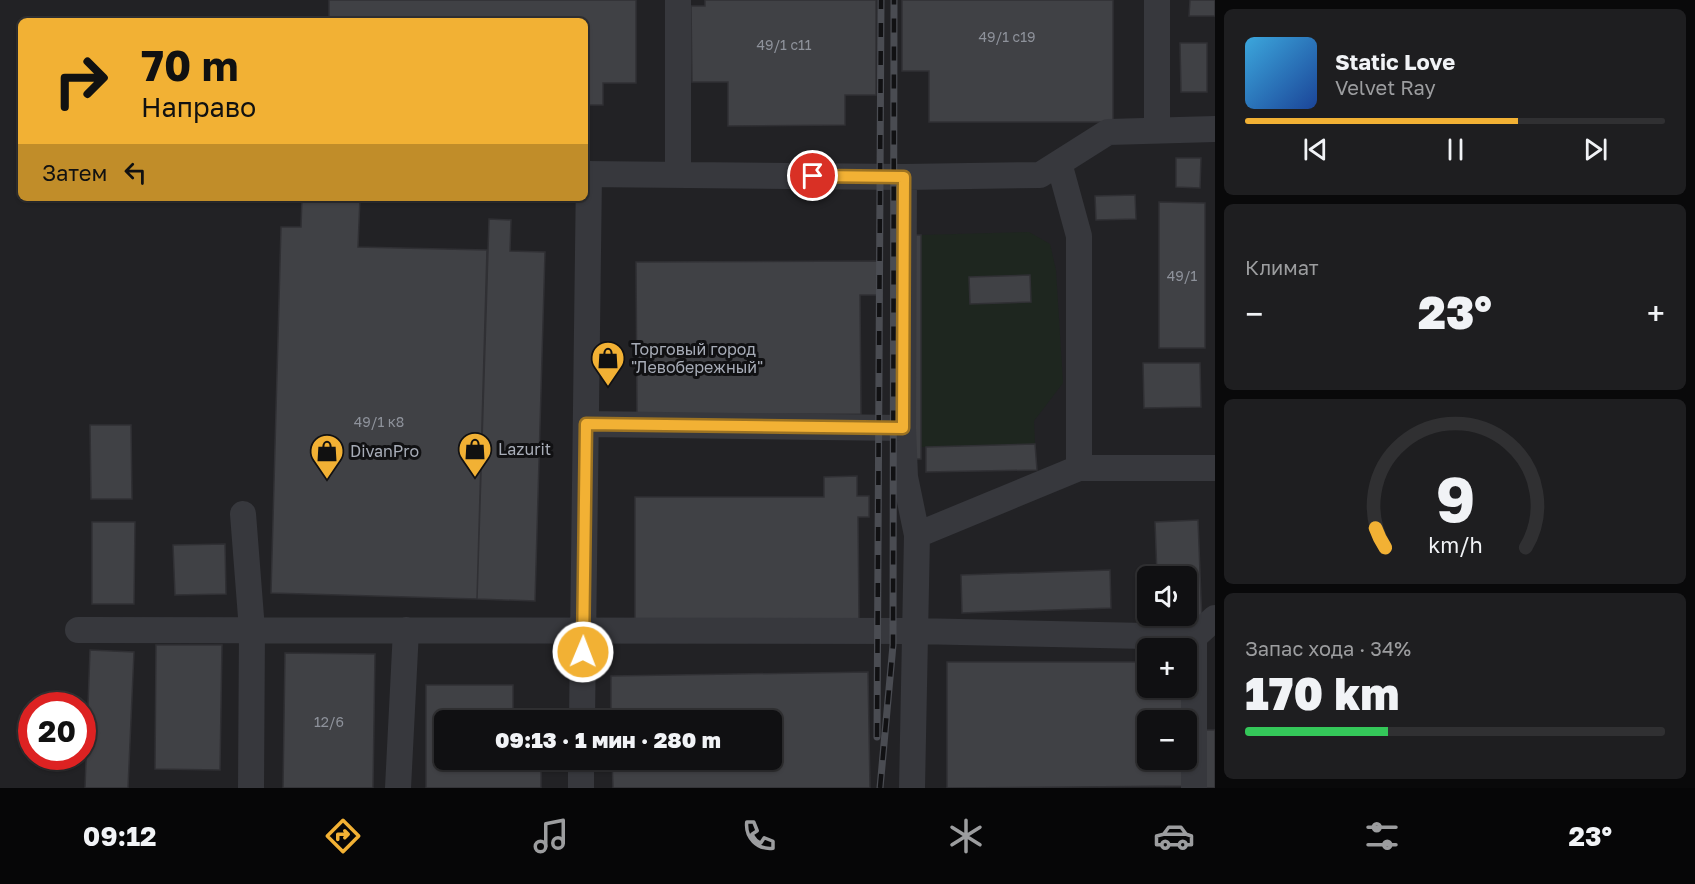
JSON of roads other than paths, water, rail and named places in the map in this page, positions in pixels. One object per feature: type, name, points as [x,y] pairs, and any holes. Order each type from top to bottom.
[{"type":"lane","points":[[678,0],[678,174]]},
{"type":"lane","points":[[1157,0],[1157,130]]},
{"type":"lane","points":[[588,174],[904,177],[1040,175],[1108,132],[1215,129]]},
{"type":"lane","points":[[1059,163],[1079,236],[1079,468]]},
{"type":"lane","points":[[904,177],[903,428],[905,477],[917,535],[912,788]]},
{"type":"lane","points":[[582,710],[587,201]]},
{"type":"lane","points":[[586,424],[903,428]]},
{"type":"lane","points":[[917,535],[1079,468],[1215,468]]},
{"type":"lane","points":[[243,514],[252,630],[251,788]]},
{"type":"lane","points":[[78,630],[914,631],[1194,637],[1215,618]]},
{"type":"lane","points":[[398,788],[406,630]]},
{"type":"lane","points":[[1194,637],[1194,788]]},
{"type":"lane","points":[[581,770],[581,788]]},
{"type":"railway","points":[[877,737],[881,0]]},
{"type":"railway","points":[[880,788],[893,645],[894,0]]},
{"type":"place","name":"Торговый город \"Левобережный\"","points":[[608,387]]},
{"type":"place","name":"Lazurit","points":[[475,478]]},
{"type":"place","name":"DivanPro","points":[[327,480]]}]
